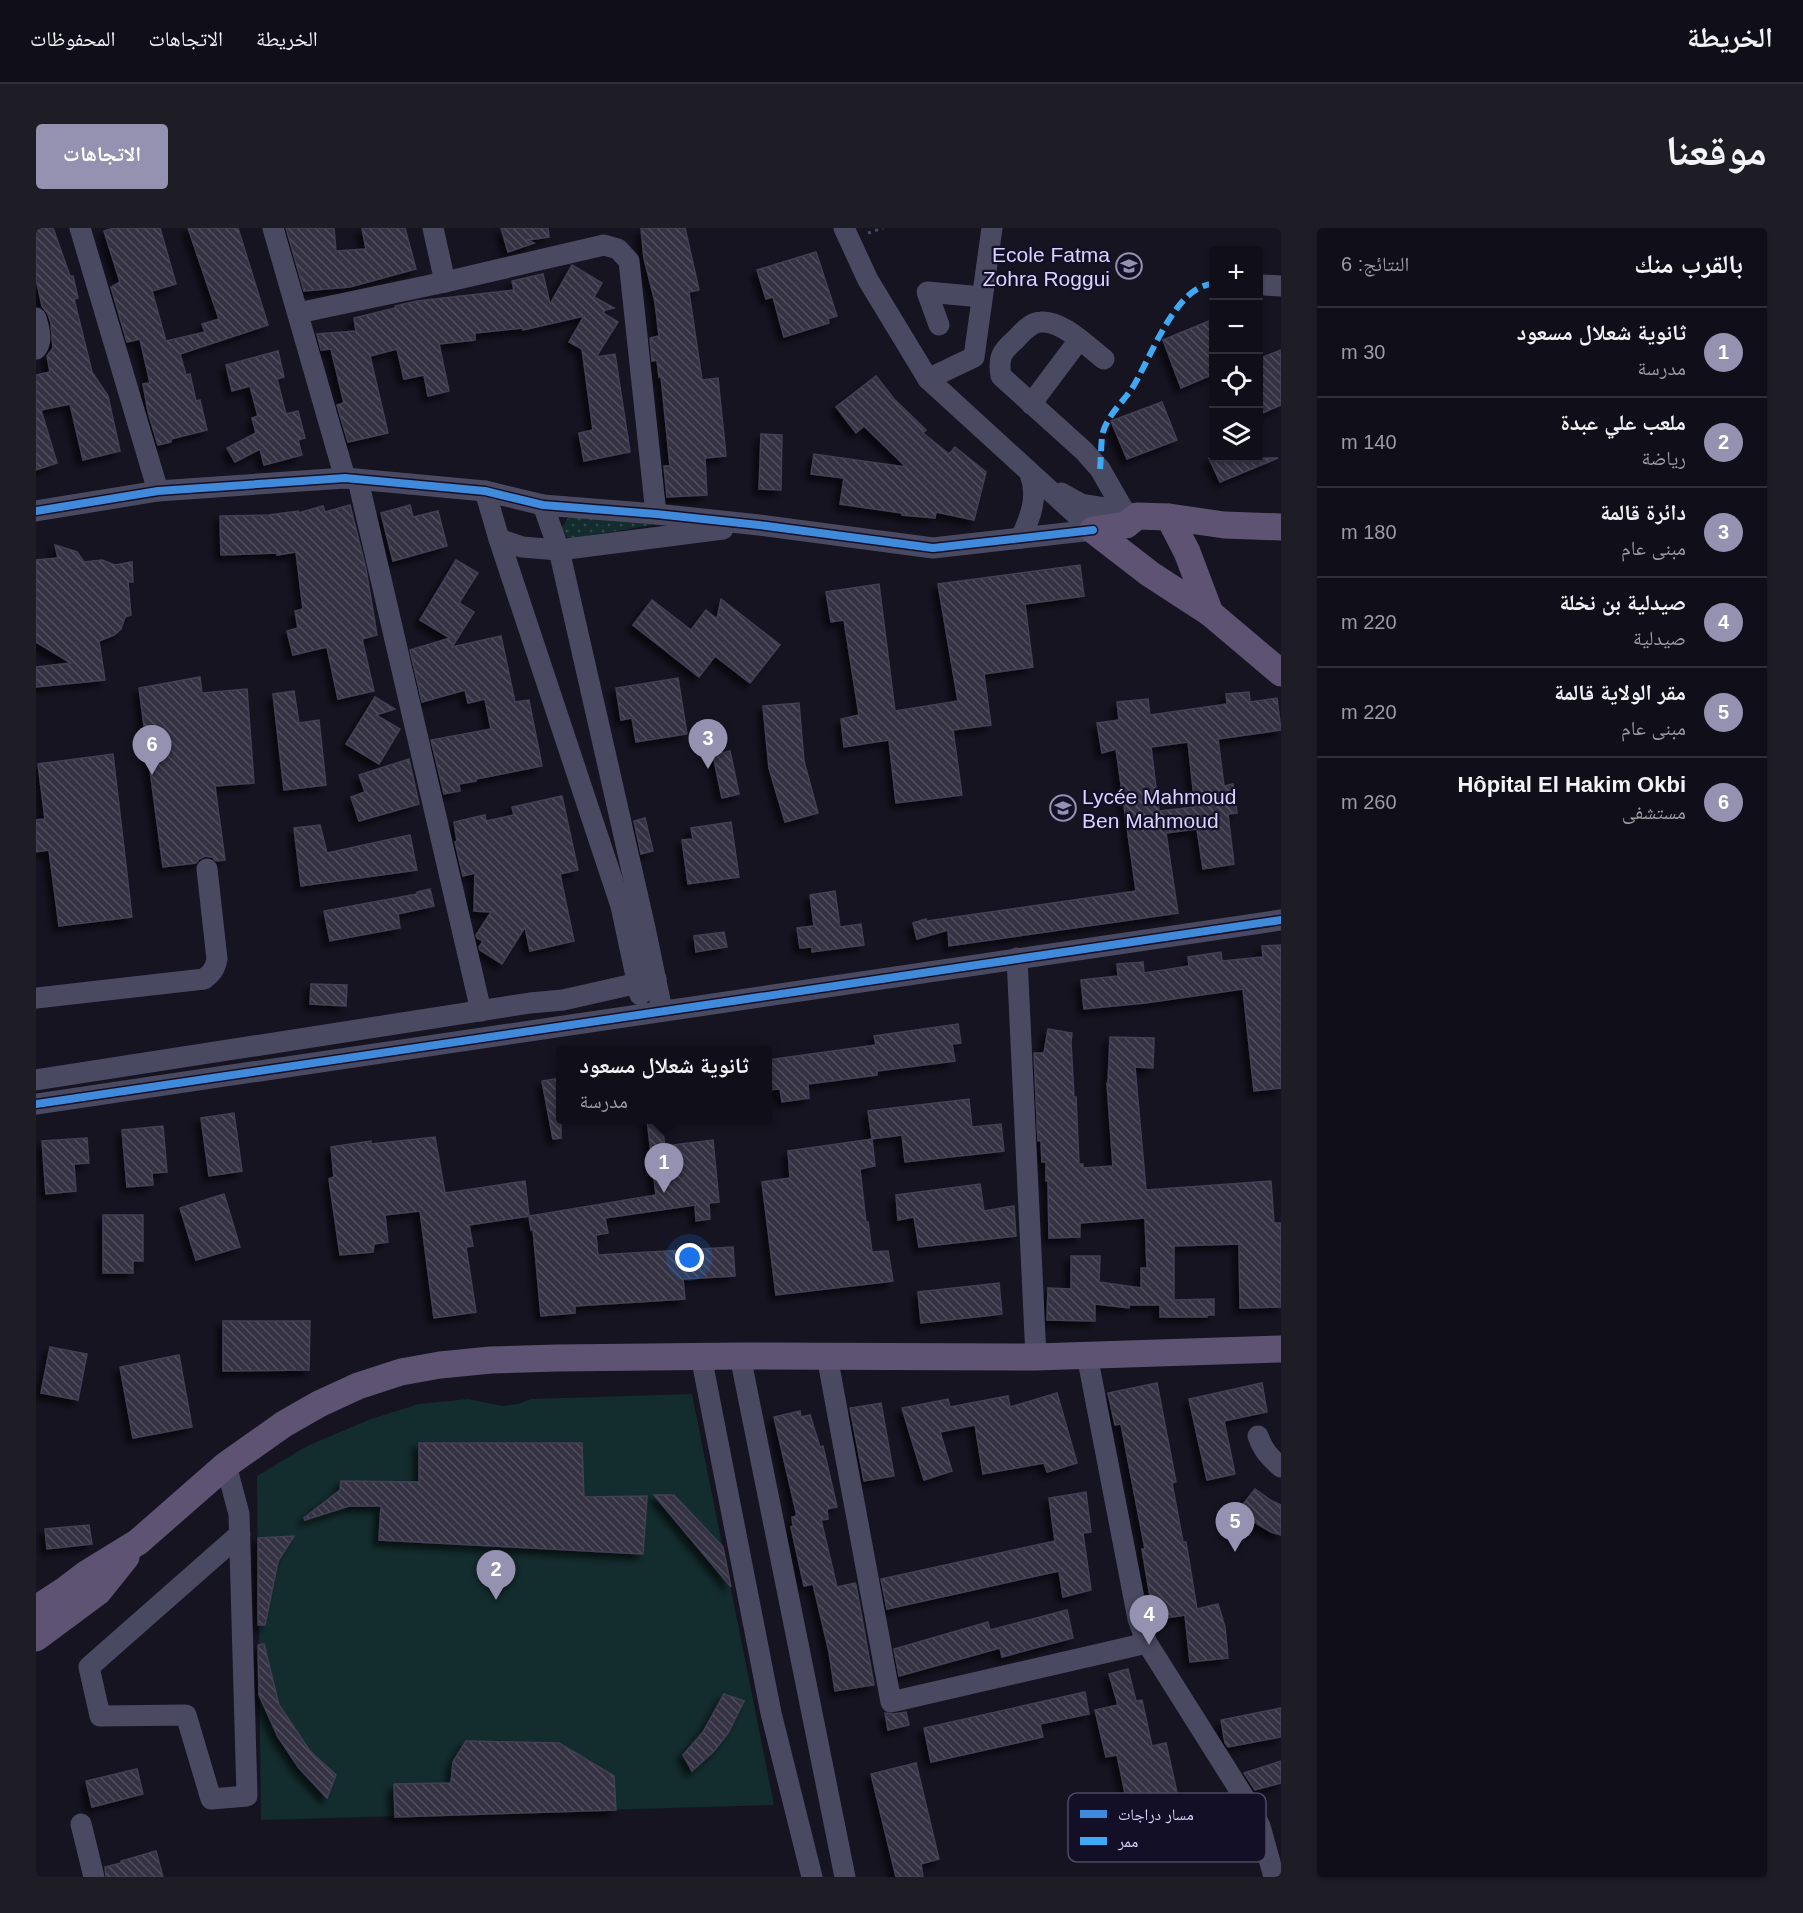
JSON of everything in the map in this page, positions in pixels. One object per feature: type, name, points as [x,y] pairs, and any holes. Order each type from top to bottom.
[{"type":"main road","points":[[1093,530],[1126,525],[1130,514],[1224,525],[1281,527]]},
{"type":"main road","points":[[1169,517],[1187,552],[1210,613]]},
{"type":"main road","points":[[1150,574],[1195,549],[1224,525]]},
{"type":"main road","points":[[1093,530],[1150,574],[1210,613],[1281,673]]},
{"type":"main road","points":[[36,1609],[86,1574],[138,1542],[226,1465],[284,1424],[319,1404],[358,1386],[401,1372],[491,1360],[557,1358],[1036,1357],[1281,1349]]},
{"type":"main road","points":[[36,1638],[98,1592],[138,1542]]},
{"type":"street","points":[[80,228],[158,492]]},
{"type":"street","points":[[273,228],[351,479],[481,1011]]},
{"type":"street","points":[[433,228],[445,282]]},
{"type":"street","points":[[844,228],[868,280],[928,379],[1093,530]]},
{"type":"street","points":[[928,379],[974,357],[992,228]]},
{"type":"street","points":[[298,313],[604,245],[618,249],[629,261],[656,514]]},
{"type":"street","points":[[939,326],[927,292],[982,297]]},
{"type":"street","points":[[36,318],[40,331],[39,345],[36,350]]},
{"type":"street","points":[[1104,360],[1059,324],[1040,322],[1029,327],[1003,350],[999,364],[1001,376],[1084,451],[1100,469],[1130,514]]},
{"type":"street","points":[[1031,404],[1079,340]]},
{"type":"street","points":[[1030,474],[1081,504],[1130,514]]},
{"type":"street","points":[[1022,538],[1033,503],[1034,488],[1030,474]]},
{"type":"street","points":[[36,510],[158,492],[351,479],[485,491],[543,505],[759,525],[933,548],[1093,530]]},
{"type":"street","points":[[485,491],[499,539],[647,980]]},
{"type":"street","points":[[543,505],[559,550],[653,1011]]},
{"type":"street","points":[[499,539],[522,547],[559,550],[759,525]]},
{"type":"street","points":[[36,998],[204,979],[212,974],[217,959],[207,869]]},
{"type":"street","points":[[36,1104],[1281,920]]},
{"type":"street","points":[[1017,958],[1036,1357]]},
{"type":"street","points":[[36,1080],[530,1003],[563,1000],[647,980]]},
{"type":"street","points":[[1087,1355],[1138,1619],[1147,1642],[1241,1793]]},
{"type":"street","points":[[701,1356],[771,1713],[812,1877]]},
{"type":"street","points":[[740,1356],[845,1877]]},
{"type":"street","points":[[827,1356],[891,1702],[1147,1642]]},
{"type":"street","points":[[1258,1436],[1270,1459],[1281,1467]]},
{"type":"street","points":[[226,1465],[239,1514],[240,1534],[247,1796],[211,1799],[186,1715],[100,1716],[89,1667],[240,1534]]},
{"type":"street","points":[[81,1824],[94,1877]]},
{"type":"street","points":[[1266,1848],[1274,1877]]},
{"type":"green space","points":[[569,517],[670,522],[569,539],[561,528]]},
{"type":"green space","points":[[692,1394],[774,1805],[261,1820],[257,1476],[307,1446],[371,1419],[419,1404],[468,1399],[502,1406],[518,1404],[531,1399]]},
{"type":"building","points":[[36,228],[53,228],[70,276],[73,276],[78,298],[74,299],[92,372],[108,396],[120,451],[83,460],[70,404],[41,410],[57,463],[36,470],[36,375],[50,372],[47,356],[53,348],[51,323],[42,306],[36,279]]},
{"type":"building","points":[[114,228],[160,228],[176,284],[152,291],[166,341],[205,332],[202,324],[219,319],[188,228],[238,228],[268,325],[180,354],[186,375],[190,374],[196,401],[200,400],[207,430],[171,439],[171,442],[158,445],[148,412],[143,384],[150,383],[140,339],[127,342],[111,287],[120,282],[104,231]]},
{"type":"building","points":[[286,228],[334,228],[336,251],[366,249],[362,228],[405,228],[416,269],[350,287],[304,291]]},
{"type":"building","points":[[501,228],[548,228],[549,237],[528,240],[534,243],[508,252]]},
{"type":"building","points":[[641,228],[685,228],[699,290],[689,292],[702,380],[718,378],[726,456],[705,458],[707,495],[667,497],[664,466],[670,466],[661,376],[659,377],[657,360],[652,361],[650,338],[659,336],[655,302],[644,258]]},
{"type":"building","points":[[816,252],[837,316],[828,319],[829,323],[784,337],[773,297],[766,299],[757,270]]},
{"type":"building","points":[[572,265],[602,283],[594,297],[614,308],[605,310],[603,313],[618,322],[596,357],[615,354],[630,452],[584,461],[579,433],[593,430],[582,349],[569,342],[584,316],[523,330],[523,328],[475,333],[475,340],[439,344],[449,391],[428,396],[424,375],[404,379],[397,349],[370,356],[388,433],[348,442],[337,405],[344,403],[331,349],[321,350],[317,334],[356,331],[354,318],[417,301],[514,290],[512,281],[543,274],[550,304]]},
{"type":"building","points":[[1209,321],[1209,376],[1181,388],[1163,340]]},
{"type":"building","points":[[1281,350],[1281,405],[1263,413],[1263,408],[1263,357]]},
{"type":"building","points":[[278,351],[284,377],[277,379],[286,414],[298,411],[305,438],[298,440],[302,455],[264,465],[260,449],[235,462],[227,448],[256,433],[252,418],[258,416],[250,386],[232,391],[226,365]]},
{"type":"building","points":[[876,376],[894,399],[926,430],[923,433],[949,454],[955,447],[986,472],[974,520],[936,512],[935,518],[902,515],[902,513],[840,504],[844,478],[811,474],[814,454],[906,467],[864,426],[856,433],[836,407]]},
{"type":"building","points":[[1162,402],[1177,440],[1127,459],[1111,421]]},
{"type":"building","points":[[761,434],[782,435],[781,490],[759,489]]},
{"type":"building","points":[[1263,458],[1278,458],[1220,482],[1211,462],[1263,462]]},
{"type":"building","points":[[350,505],[366,569],[377,635],[362,639],[374,691],[338,699],[327,647],[293,655],[287,631],[298,628],[295,611],[303,609],[296,552],[277,555],[277,553],[221,555],[220,516],[269,515],[298,511],[298,513],[323,506],[325,512]]},
{"type":"building","points":[[410,505],[413,517],[438,511],[447,546],[393,561],[381,513]]},
{"type":"building","points":[[55,545],[77,552],[84,562],[102,560],[115,565],[132,562],[133,582],[128,582],[131,615],[125,617],[121,629],[114,635],[99,641],[105,680],[36,687],[36,667],[71,663],[36,642],[36,560],[58,558]]},
{"type":"building","points":[[456,560],[478,573],[459,603],[474,612],[452,647],[501,636],[515,702],[529,700],[542,766],[476,779],[476,781],[459,784],[460,791],[444,794],[431,740],[491,729],[485,699],[468,703],[465,690],[422,702],[410,650],[450,638],[420,620]]},
{"type":"building","points":[[1080,565],[1084,596],[1025,604],[1033,667],[984,674],[991,725],[953,730],[962,795],[896,803],[889,740],[844,747],[841,719],[859,715],[844,620],[831,622],[826,592],[879,584],[895,711],[958,701],[938,584]]},
{"type":"building","points":[[721,599],[780,645],[750,683],[715,656],[699,677],[633,625],[652,600],[691,630],[706,610],[717,619]]},
{"type":"building","points":[[200,677],[202,693],[247,689],[254,783],[215,786],[225,860],[216,861],[212,857],[205,856],[196,863],[163,867],[139,688]]},
{"type":"building","points":[[678,678],[687,734],[636,742],[632,718],[621,720],[616,688]]},
{"type":"building","points":[[294,691],[299,723],[319,720],[326,785],[284,790],[273,694]]},
{"type":"building","points":[[1249,692],[1250,702],[1277,698],[1281,730],[1218,739],[1224,786],[1233,784],[1237,813],[1228,814],[1234,864],[1203,869],[1197,829],[1166,833],[1178,913],[949,946],[948,930],[917,939],[913,923],[926,919],[927,921],[1136,891],[1116,749],[1102,753],[1097,723],[1119,720],[1117,702],[1148,699],[1150,715],[1227,704],[1226,694]],"holes":[[[1188,742],[1195,807],[1159,811],[1151,747]]]},
{"type":"building","points":[[375,697],[395,709],[376,715],[400,729],[379,764],[346,744]]},
{"type":"building","points":[[799,703],[804,761],[818,813],[785,822],[769,768],[763,706]]},
{"type":"building","points":[[730,751],[739,794],[722,798],[713,755]]},
{"type":"building","points":[[113,754],[132,917],[59,926],[49,850],[36,852],[36,820],[45,819],[38,764]]},
{"type":"building","points":[[409,759],[419,804],[359,821],[351,797],[365,792],[359,775]]},
{"type":"building","points":[[562,796],[578,870],[560,874],[574,941],[530,951],[525,927],[502,964],[480,950],[479,947],[483,941],[476,935],[491,912],[474,911],[475,873],[463,876],[455,842],[457,841],[454,822],[485,815],[486,821],[514,815],[512,807]]},
{"type":"building","points":[[645,818],[653,851],[641,854],[634,821]]},
{"type":"building","points":[[731,822],[739,877],[688,884],[682,840],[693,839],[691,828]]},
{"type":"building","points":[[320,825],[327,853],[410,835],[417,870],[301,886],[294,828]]},
{"type":"building","points":[[430,889],[434,906],[398,914],[400,928],[330,941],[324,911],[417,894],[417,892]]},
{"type":"building","points":[[835,891],[840,927],[861,924],[864,945],[812,952],[812,947],[800,948],[797,928],[814,926],[810,895]]},
{"type":"building","points":[[724,932],[727,947],[696,952],[694,936]]},
{"type":"building","points":[[1281,945],[1281,1088],[1254,1091],[1243,989],[1084,1009],[1081,980],[1118,976],[1117,964],[1143,962],[1144,973],[1189,966],[1188,957],[1221,952],[1222,961],[1263,957],[1262,946]]},
{"type":"building","points":[[311,984],[347,985],[346,1006],[310,1004]]},
{"type":"building","points":[[958,1024],[961,1043],[952,1044],[955,1061],[877,1071],[877,1075],[808,1084],[809,1098],[782,1102],[780,1089],[772,1090],[772,1059],[876,1045],[874,1036]]},
{"type":"building","points":[[1048,1029],[1072,1033],[1079,1164],[1083,1164],[1083,1168],[1113,1166],[1107,1083],[1110,1037],[1154,1038],[1153,1068],[1135,1067],[1146,1190],[1271,1181],[1274,1223],[1281,1223],[1281,1307],[1240,1308],[1239,1244],[1174,1246],[1174,1300],[1214,1299],[1214,1315],[1160,1317],[1160,1305],[1129,1305],[1129,1308],[1095,1304],[1095,1321],[1047,1320],[1048,1288],[1071,1289],[1071,1256],[1100,1256],[1099,1282],[1141,1288],[1141,1268],[1147,1268],[1145,1218],[1080,1223],[1080,1237],[1049,1238],[1048,1181],[1046,1181],[1046,1162],[1042,1162],[1041,1140],[1038,1141],[1034,1053],[1044,1053]]},
{"type":"building","points":[[556,1079],[556,1124],[561,1124],[561,1138],[553,1139],[542,1081]]},
{"type":"building","points":[[969,1099],[972,1127],[1001,1124],[1004,1151],[905,1162],[902,1135],[872,1139],[868,1111]]},
{"type":"building","points":[[234,1113],[242,1171],[209,1176],[201,1118]]},
{"type":"building","points":[[648,1124],[662,1124],[665,1146],[713,1140],[719,1202],[709,1203],[710,1219],[696,1221],[695,1205],[605,1218],[608,1233],[596,1235],[598,1255],[733,1247],[735,1276],[683,1279],[685,1299],[575,1306],[575,1313],[541,1316],[533,1229],[531,1230],[529,1216],[656,1195]]},
{"type":"building","points":[[163,1126],[167,1172],[152,1173],[153,1185],[127,1187],[122,1130]]},
{"type":"building","points":[[435,1137],[445,1193],[525,1181],[529,1216],[469,1225],[473,1246],[466,1247],[476,1312],[434,1318],[420,1211],[385,1215],[388,1242],[374,1244],[373,1252],[340,1255],[329,1179],[334,1177],[331,1147],[371,1141],[371,1144]]},
{"type":"building","points":[[87,1138],[89,1163],[74,1164],[76,1191],[46,1194],[42,1141]]},
{"type":"building","points":[[872,1139],[875,1166],[860,1169],[866,1222],[868,1222],[872,1252],[888,1251],[893,1281],[776,1295],[762,1182],[790,1178],[788,1151]]},
{"type":"building","points":[[980,1184],[984,1211],[1014,1206],[1016,1236],[919,1247],[914,1217],[898,1220],[896,1195]]},
{"type":"building","points":[[224,1194],[240,1247],[196,1260],[180,1208]]},
{"type":"building","points":[[103,1215],[143,1215],[143,1261],[133,1261],[133,1273],[103,1273]]},
{"type":"building","points":[[999,1283],[1002,1314],[921,1323],[918,1292]]},
{"type":"building","points":[[223,1321],[310,1321],[309,1370],[223,1371]]},
{"type":"building","points":[[50,1347],[87,1354],[78,1400],[41,1393]]},
{"type":"building","points":[[179,1355],[192,1427],[133,1438],[120,1367]]},
{"type":"building","points":[[1157,1383],[1176,1482],[1172,1483],[1183,1542],[1186,1542],[1197,1609],[1218,1604],[1225,1627],[1228,1658],[1190,1662],[1185,1615],[1154,1620],[1142,1549],[1145,1549],[1121,1424],[1115,1425],[1108,1393]]},
{"type":"building","points":[[1262,1383],[1267,1412],[1224,1421],[1235,1474],[1207,1480],[1189,1399]]},
{"type":"building","points":[[1057,1393],[1077,1463],[1047,1472],[1044,1463],[983,1474],[975,1425],[940,1432],[952,1471],[924,1480],[902,1408],[948,1399],[950,1407],[1008,1396],[1010,1407]]},
{"type":"building","points":[[881,1403],[894,1476],[864,1481],[850,1408]]},
{"type":"building","points":[[800,1411],[801,1417],[810,1415],[820,1447],[823,1446],[837,1507],[827,1509],[828,1519],[821,1520],[837,1587],[855,1583],[856,1585],[874,1685],[835,1691],[829,1652],[813,1584],[804,1586],[791,1527],[793,1526],[792,1517],[797,1516],[774,1417]]},
{"type":"building","points":[[419,1443],[582,1443],[584,1497],[647,1496],[643,1554],[379,1540],[381,1506],[349,1506],[305,1520],[304,1518],[340,1490],[341,1481],[419,1482]]},
{"type":"building","points":[[1255,1489],[1281,1505],[1281,1535],[1271,1532],[1237,1512]]},
{"type":"building","points":[[1086,1492],[1091,1532],[1083,1533],[1091,1590],[1063,1597],[1059,1571],[887,1609],[881,1579],[1055,1541],[1049,1498]]},
{"type":"building","points":[[654,1495],[674,1495],[723,1547],[731,1587]]},
{"type":"building","points":[[89,1525],[92,1544],[47,1549],[45,1529]]},
{"type":"building","points":[[294,1536],[278,1561],[265,1625],[258,1625],[258,1538]]},
{"type":"building","points":[[1067,1610],[1073,1638],[1002,1657],[1000,1648],[899,1676],[894,1649],[988,1622],[990,1630]]},
{"type":"building","points":[[264,1644],[279,1705],[310,1751],[336,1775],[327,1798],[299,1768],[278,1737],[259,1695],[258,1645]]},
{"type":"building","points":[[1128,1669],[1136,1701],[1142,1700],[1152,1746],[1166,1743],[1177,1793],[1125,1793],[1117,1755],[1106,1757],[1095,1710],[1118,1705],[1109,1674]]},
{"type":"building","points":[[1085,1692],[1089,1714],[1040,1724],[1043,1737],[931,1762],[924,1728]]},
{"type":"building","points":[[724,1694],[744,1701],[728,1733],[714,1751],[692,1771],[683,1755],[703,1732]]},
{"type":"building","points":[[1281,1708],[1281,1737],[1228,1747],[1225,1743],[1221,1720]]},
{"type":"building","points":[[906,1712],[909,1725],[888,1730],[885,1713]]},
{"type":"building","points":[[466,1741],[559,1743],[614,1776],[616,1810],[395,1817],[394,1784],[451,1783],[453,1762]]},
{"type":"building","points":[[1281,1761],[1281,1783],[1255,1790],[1244,1773]]},
{"type":"building","points":[[916,1763],[939,1859],[921,1864],[923,1877],[896,1877],[871,1774]]},
{"type":"building","points":[[137,1769],[143,1794],[92,1807],[86,1781]]},
{"type":"building","points":[[156,1851],[163,1877],[106,1877],[105,1867]]},
{"type":"marked path","points":[[1100,469],[1102,435],[1105,426],[1131,390],[1175,310],[1200,287],[1209,285]]},
{"type":"cycle path","points":[[36,511],[158,491],[345,478],[485,491],[543,505],[759,525],[933,548],[1093,530]]},
{"type":"cycle path","points":[[36,1104],[1281,920]]},
{"type":"place","name":"Ecole Fatma Zohra Roggui","points":[[1129,266]]},
{"type":"place","name":"دائرة قالمة","points":[[708,769]]},
{"type":"place","name":"Hôpital El Hakim Okbi","points":[[152,775]]},
{"type":"place","name":"Lycée Mahmoud Ben Mahmoud","points":[[1063,808]]},
{"type":"place","name":"ثانوية شعلال مسعود","points":[[664,1193]]},
{"type":"place","name":"مقر الولاية قالمة","points":[[1235,1552]]},
{"type":"place","name":"ملعب علي عبدة","points":[[496,1600]]},
{"type":"place","name":"صيدلية بن نخلة","points":[[1149,1645]]}]
